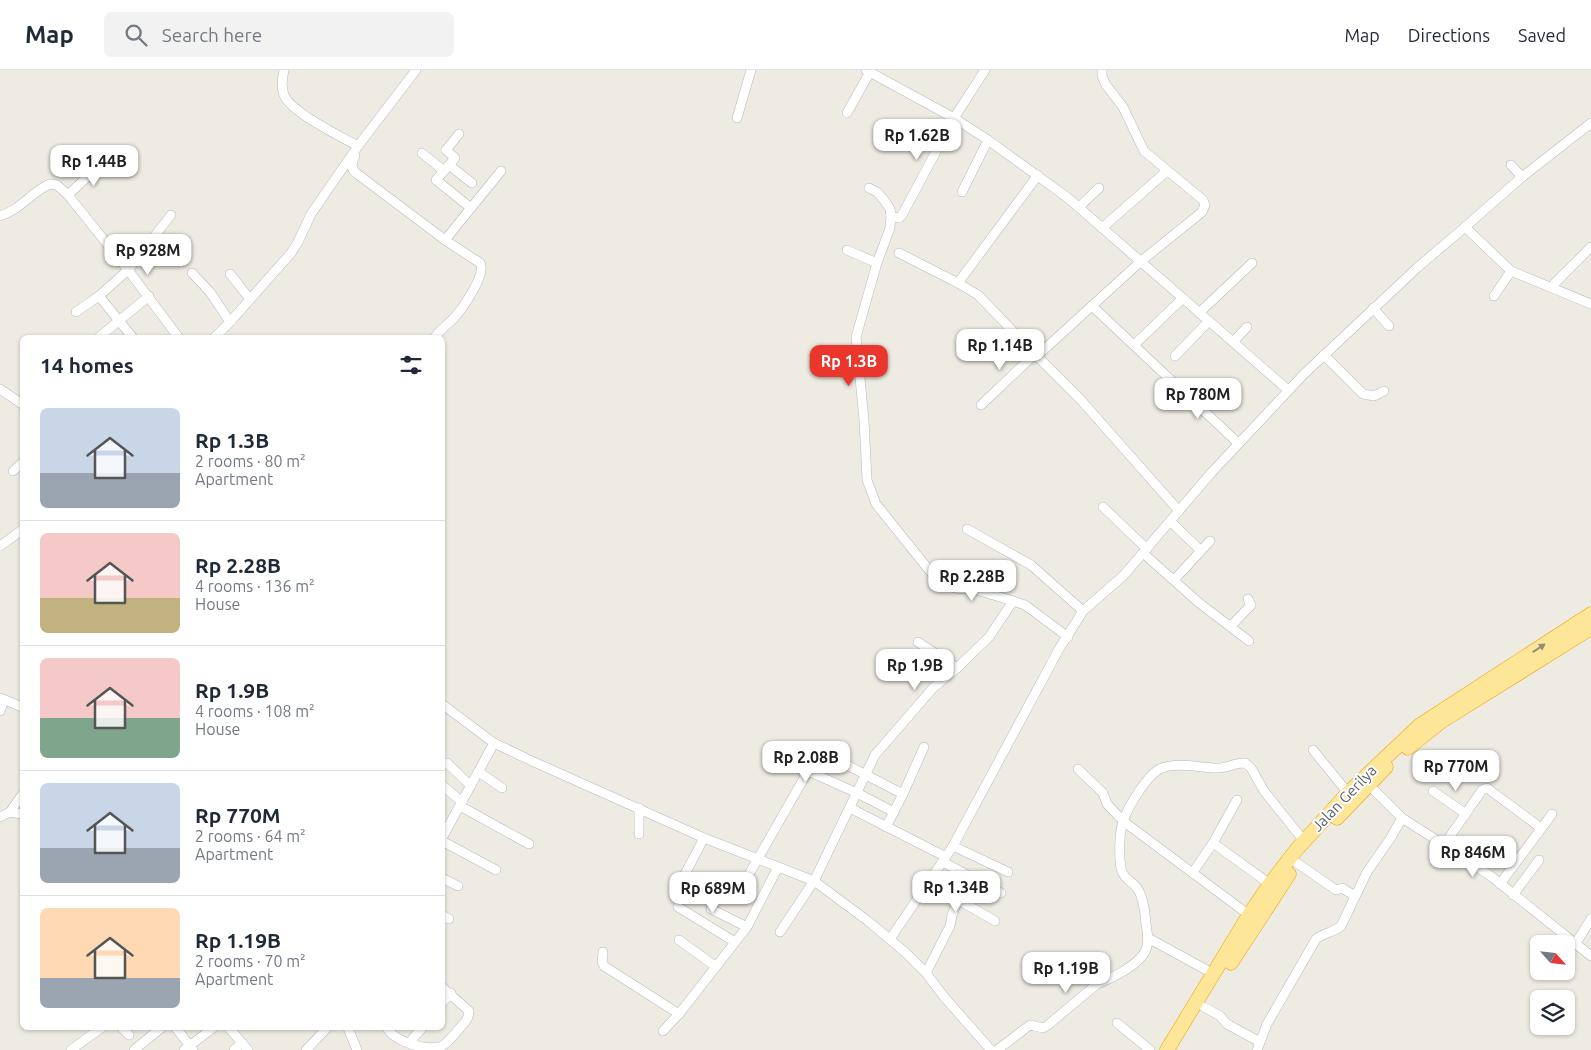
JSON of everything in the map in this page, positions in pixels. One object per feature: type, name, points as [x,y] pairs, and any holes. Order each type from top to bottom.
[{"type":"highway","name":"Jalan Gerilya","points":[[1177,1050],[1265,901],[1332,823],[1400,754],[1428,731],[1591,614]]},
{"type":"highway","name":"Jalan Gerilya","points":[[1166,1050],[1249,914],[1265,901],[1270,884],[1304,841],[1348,793],[1420,725],[1591,628]]},
{"type":"street","points":[[284,70],[282,80],[284,96],[288,103],[338,136],[358,146]]},
{"type":"street","points":[[217,335],[291,253],[311,214],[358,146],[416,70]]},
{"type":"street","points":[[737,118],[751,70]]},
{"type":"street","points":[[985,70],[895,217],[877,263],[857,329],[856,337],[864,420],[867,480],[876,504],[939,581],[954,588],[977,590],[1025,605],[1068,636]]},
{"type":"street","points":[[981,405],[1140,262],[1202,212],[1205,205],[1201,198],[1144,151],[1123,107],[1106,85],[1102,76],[1102,70]]},
{"type":"street","points":[[847,113],[868,71],[954,118],[1038,175],[1080,207],[1208,322],[1288,390]]},
{"type":"street","points":[[890,939],[953,846],[1083,610],[1124,575],[1238,443],[1288,390],[1373,308],[1522,177],[1591,123]]},
{"type":"street","points":[[459,134],[446,150],[455,158],[436,180],[471,208]]},
{"type":"street","points":[[962,192],[988,140]]},
{"type":"street","points":[[358,146],[352,163],[353,170],[445,240],[480,263],[482,268],[476,284],[461,309],[436,335]]},
{"type":"street","points":[[422,153],[472,183]]},
{"type":"street","points":[[68,195],[103,162]]},
{"type":"street","points":[[1511,165],[1522,177]]},
{"type":"street","points":[[445,240],[501,171]]},
{"type":"street","points":[[1102,228],[1167,171]]},
{"type":"street","points":[[958,283],[1038,175]]},
{"type":"street","points":[[0,216],[25,203],[50,184],[57,185],[68,195],[149,296],[177,335]]},
{"type":"street","points":[[869,188],[877,192],[895,217]]},
{"type":"street","points":[[1080,207],[1099,188]]},
{"type":"street","points":[[76,312],[99,296],[128,270],[171,215]]},
{"type":"street","points":[[1465,227],[1511,271],[1591,304]]},
{"type":"street","points":[[1551,287],[1591,247]]},
{"type":"street","points":[[847,250],[877,263]]},
{"type":"street","points":[[899,253],[958,283],[978,296],[1080,399],[1179,511]]},
{"type":"street","points":[[1199,313],[1252,263]]},
{"type":"street","points":[[1494,296],[1511,271]]},
{"type":"street","points":[[192,272],[210,292],[230,322]]},
{"type":"street","points":[[230,274],[250,299]]},
{"type":"street","points":[[99,296],[131,335]]},
{"type":"street","points":[[102,335],[149,296]]},
{"type":"street","points":[[1134,345],[1182,299]]},
{"type":"street","points":[[1092,306],[1238,443]]},
{"type":"street","points":[[1373,308],[1389,326]]},
{"type":"street","points":[[1175,356],[1208,322]]},
{"type":"street","points":[[1233,342],[1247,327]]},
{"type":"street","points":[[1324,355],[1363,394],[1374,396],[1384,391]]},
{"type":"street","points":[[0,389],[20,403]]},
{"type":"street","points":[[12,471],[20,465]]},
{"type":"street","points":[[1103,507],[1174,580],[1198,602],[1249,641]]},
{"type":"street","points":[[1170,521],[1198,548]]},
{"type":"street","points":[[967,528],[1031,565],[1083,610]]},
{"type":"street","points":[[0,546],[20,531]]},
{"type":"street","points":[[1174,580],[1210,541]]},
{"type":"street","points":[[1231,626],[1251,605],[1248,599]]},
{"type":"street","points":[[780,932],[814,881],[878,750],[933,688],[989,637],[1013,601]]},
{"type":"street","points":[[918,642],[957,668]]},
{"type":"street","points":[[0,711],[2,699],[20,706]]},
{"type":"street","points":[[445,706],[494,743],[704,838],[814,881],[890,939],[926,973],[945,998],[991,1050]]},
{"type":"street","points":[[445,833],[494,743]]},
{"type":"street","points":[[886,827],[924,747]]},
{"type":"street","points":[[1313,750],[1348,793]]},
{"type":"street","points":[[736,897],[818,752]]},
{"type":"street","points":[[780,756],[894,812]]},
{"type":"street","points":[[837,760],[903,794]]},
{"type":"street","points":[[447,763],[471,786]]},
{"type":"street","points":[[997,1050],[1027,1027],[1035,1025],[1043,1028],[1048,1025],[1097,984],[1106,981],[1128,967],[1145,952],[1148,938],[1144,906],[1136,885],[1124,876],[1121,868],[1121,831],[1123,821],[1143,785],[1152,774],[1161,769],[1174,766],[1220,768],[1245,763],[1251,768],[1264,791],[1304,841]]},
{"type":"street","points":[[1078,769],[1103,793],[1107,804],[1123,821],[1249,914]]},
{"type":"street","points":[[479,772],[502,788]]},
{"type":"street","points":[[1369,785],[1402,818],[1500,884],[1591,956]]},
{"type":"street","points":[[445,788],[461,804],[529,844]]},
{"type":"street","points":[[1444,845],[1482,790],[1490,788],[1541,828]]},
{"type":"street","points":[[1433,791],[1466,814]]},
{"type":"street","points":[[0,817],[10,812],[20,798]]},
{"type":"street","points":[[1193,872],[1213,843],[1237,800]]},
{"type":"street","points":[[639,808],[639,834]]},
{"type":"street","points":[[850,808],[944,859],[1001,893]]},
{"type":"street","points":[[10,812],[20,814]]},
{"type":"street","points":[[1500,884],[1552,814]]},
{"type":"street","points":[[1204,1007],[1220,1016],[1227,1024],[1258,1046],[1267,1024],[1316,939],[1320,935],[1337,929],[1340,926],[1367,872],[1402,818]]},
{"type":"street","points":[[678,887],[704,838]]},
{"type":"street","points":[[1213,843],[1270,884]]},
{"type":"street","points":[[445,844],[496,870]]},
{"type":"street","points":[[953,846],[1008,872]]},
{"type":"street","points":[[1513,895],[1539,860]]},
{"type":"street","points":[[1296,863],[1336,890],[1342,888],[1355,896]]},
{"type":"street","points":[[663,1031],[679,1014],[747,927],[778,868]]},
{"type":"street","points":[[445,880],[458,886]]},
{"type":"street","points":[[929,883],[995,922]]},
{"type":"street","points":[[926,973],[949,928],[958,900]]},
{"type":"street","points":[[678,907],[735,942]]},
{"type":"street","points":[[711,909],[747,927]]},
{"type":"street","points":[[1576,943],[1591,919]]},
{"type":"street","points":[[1148,938],[1214,974]]},
{"type":"street","points":[[679,940],[715,966]]},
{"type":"street","points":[[603,952],[602,962],[604,966],[679,1014]]},
{"type":"street","points":[[389,1030],[395,1037],[409,1043],[427,1047],[439,1047],[446,1043],[468,1019],[470,1011],[445,988]]},
{"type":"street","points":[[445,1000],[451,993]]},
{"type":"street","points":[[1117,1023],[1150,1050]]},
{"type":"street","points":[[71,1050],[98,1030]]},
{"type":"street","points":[[124,1030],[129,1035]]},
{"type":"street","points":[[134,1050],[159,1030]]},
{"type":"street","points":[[177,1030],[189,1048],[211,1030]]},
{"type":"street","points":[[231,1030],[245,1047],[234,1050]]},
{"type":"street","points":[[306,1050],[325,1030]]},
{"type":"street","points":[[349,1030],[357,1050]]},
{"type":"street","points":[[409,1043],[420,1030]]}]
